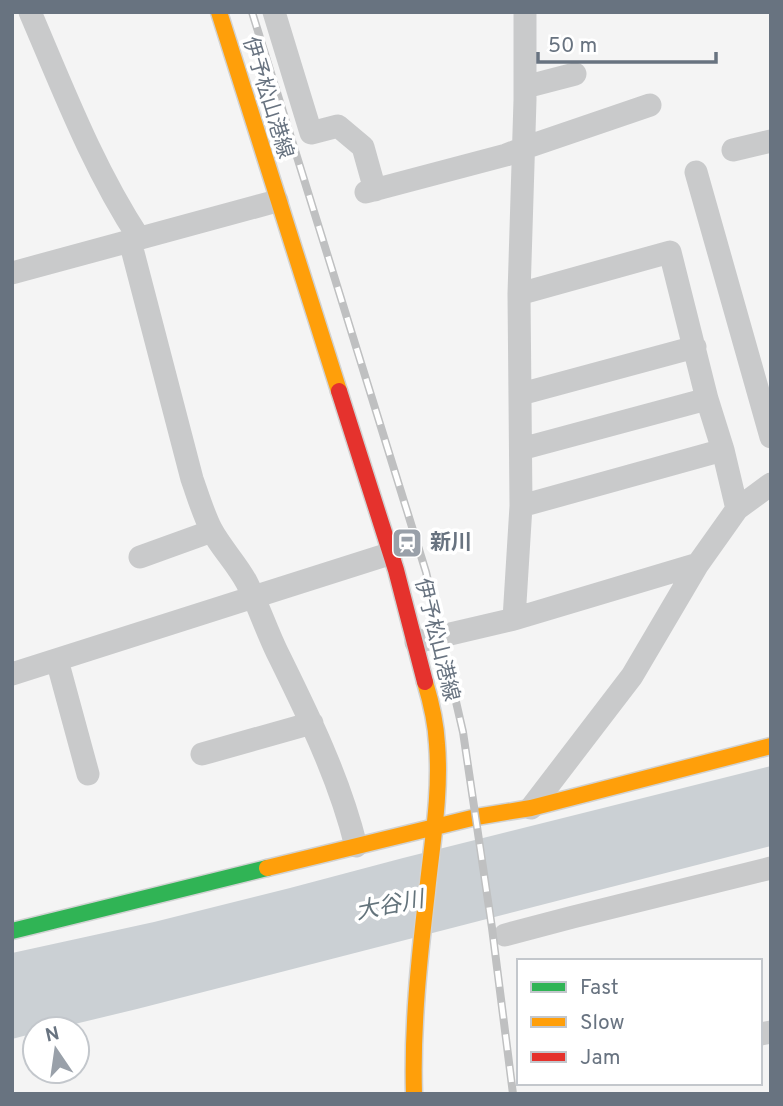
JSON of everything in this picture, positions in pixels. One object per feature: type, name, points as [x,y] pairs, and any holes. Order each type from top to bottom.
[{"type":"main road","name":"伊予松山港線","points":[[219,12],[277,201],[392,553],[435,726],[439,767],[414,1021],[414,1094]]},
{"type":"main road","points":[[12,931],[356,846],[434,832],[476,817],[531,808],[771,746]]},
{"type":"street","points":[[30,12],[79,127],[134,240],[192,479],[212,531],[243,576],[312,723],[339,790],[356,846]]},
{"type":"street","points":[[274,12],[311,133],[338,127],[363,147],[371,191],[506,155],[650,105]]},
{"type":"street","points":[[514,619],[521,506],[519,294],[526,87],[532,14]]},
{"type":"street","points":[[526,87],[575,74]]},
{"type":"street","points":[[733,150],[771,141]]},
{"type":"street","points":[[696,172],[771,437]]},
{"type":"street","points":[[12,273],[277,201]]},
{"type":"street","points":[[519,294],[670,253],[737,509]]},
{"type":"street","points":[[521,394],[695,347]]},
{"type":"street","points":[[521,449],[707,399]]},
{"type":"street","points":[[521,506],[723,450]]},
{"type":"street","points":[[531,808],[632,676],[698,564],[737,509],[771,484]]},
{"type":"street","points":[[140,557],[212,531]]},
{"type":"street","points":[[12,674],[392,553]]},
{"type":"street","points":[[416,642],[514,619],[698,564]]},
{"type":"street","points":[[57,660],[88,775]]},
{"type":"street","points":[[202,754],[312,723]]},
{"type":"street","points":[[505,935],[771,868]]},
{"type":"water","name":"大谷川","points":[[771,766],[771,846],[91,1020],[91,1015],[21,1015],[21,1037],[12,1039],[12,953],[154,922]]},
{"type":"railway","points":[[252,12],[426,572],[463,732],[513,1094]]},
{"type":"traffic: fast","points":[[12,931],[267,868]]},
{"type":"traffic: slow","points":[[219,12],[339,391]]},
{"type":"traffic: slow","points":[[414,1094],[417,993],[438,781],[436,728],[425,682]]},
{"type":"traffic: slow","points":[[267,868],[476,817],[531,808],[771,746]]},
{"type":"traffic: jam","points":[[339,391],[396,570],[425,682]]},
{"type":"place","name":"新川","points":[[407,543]]}]
